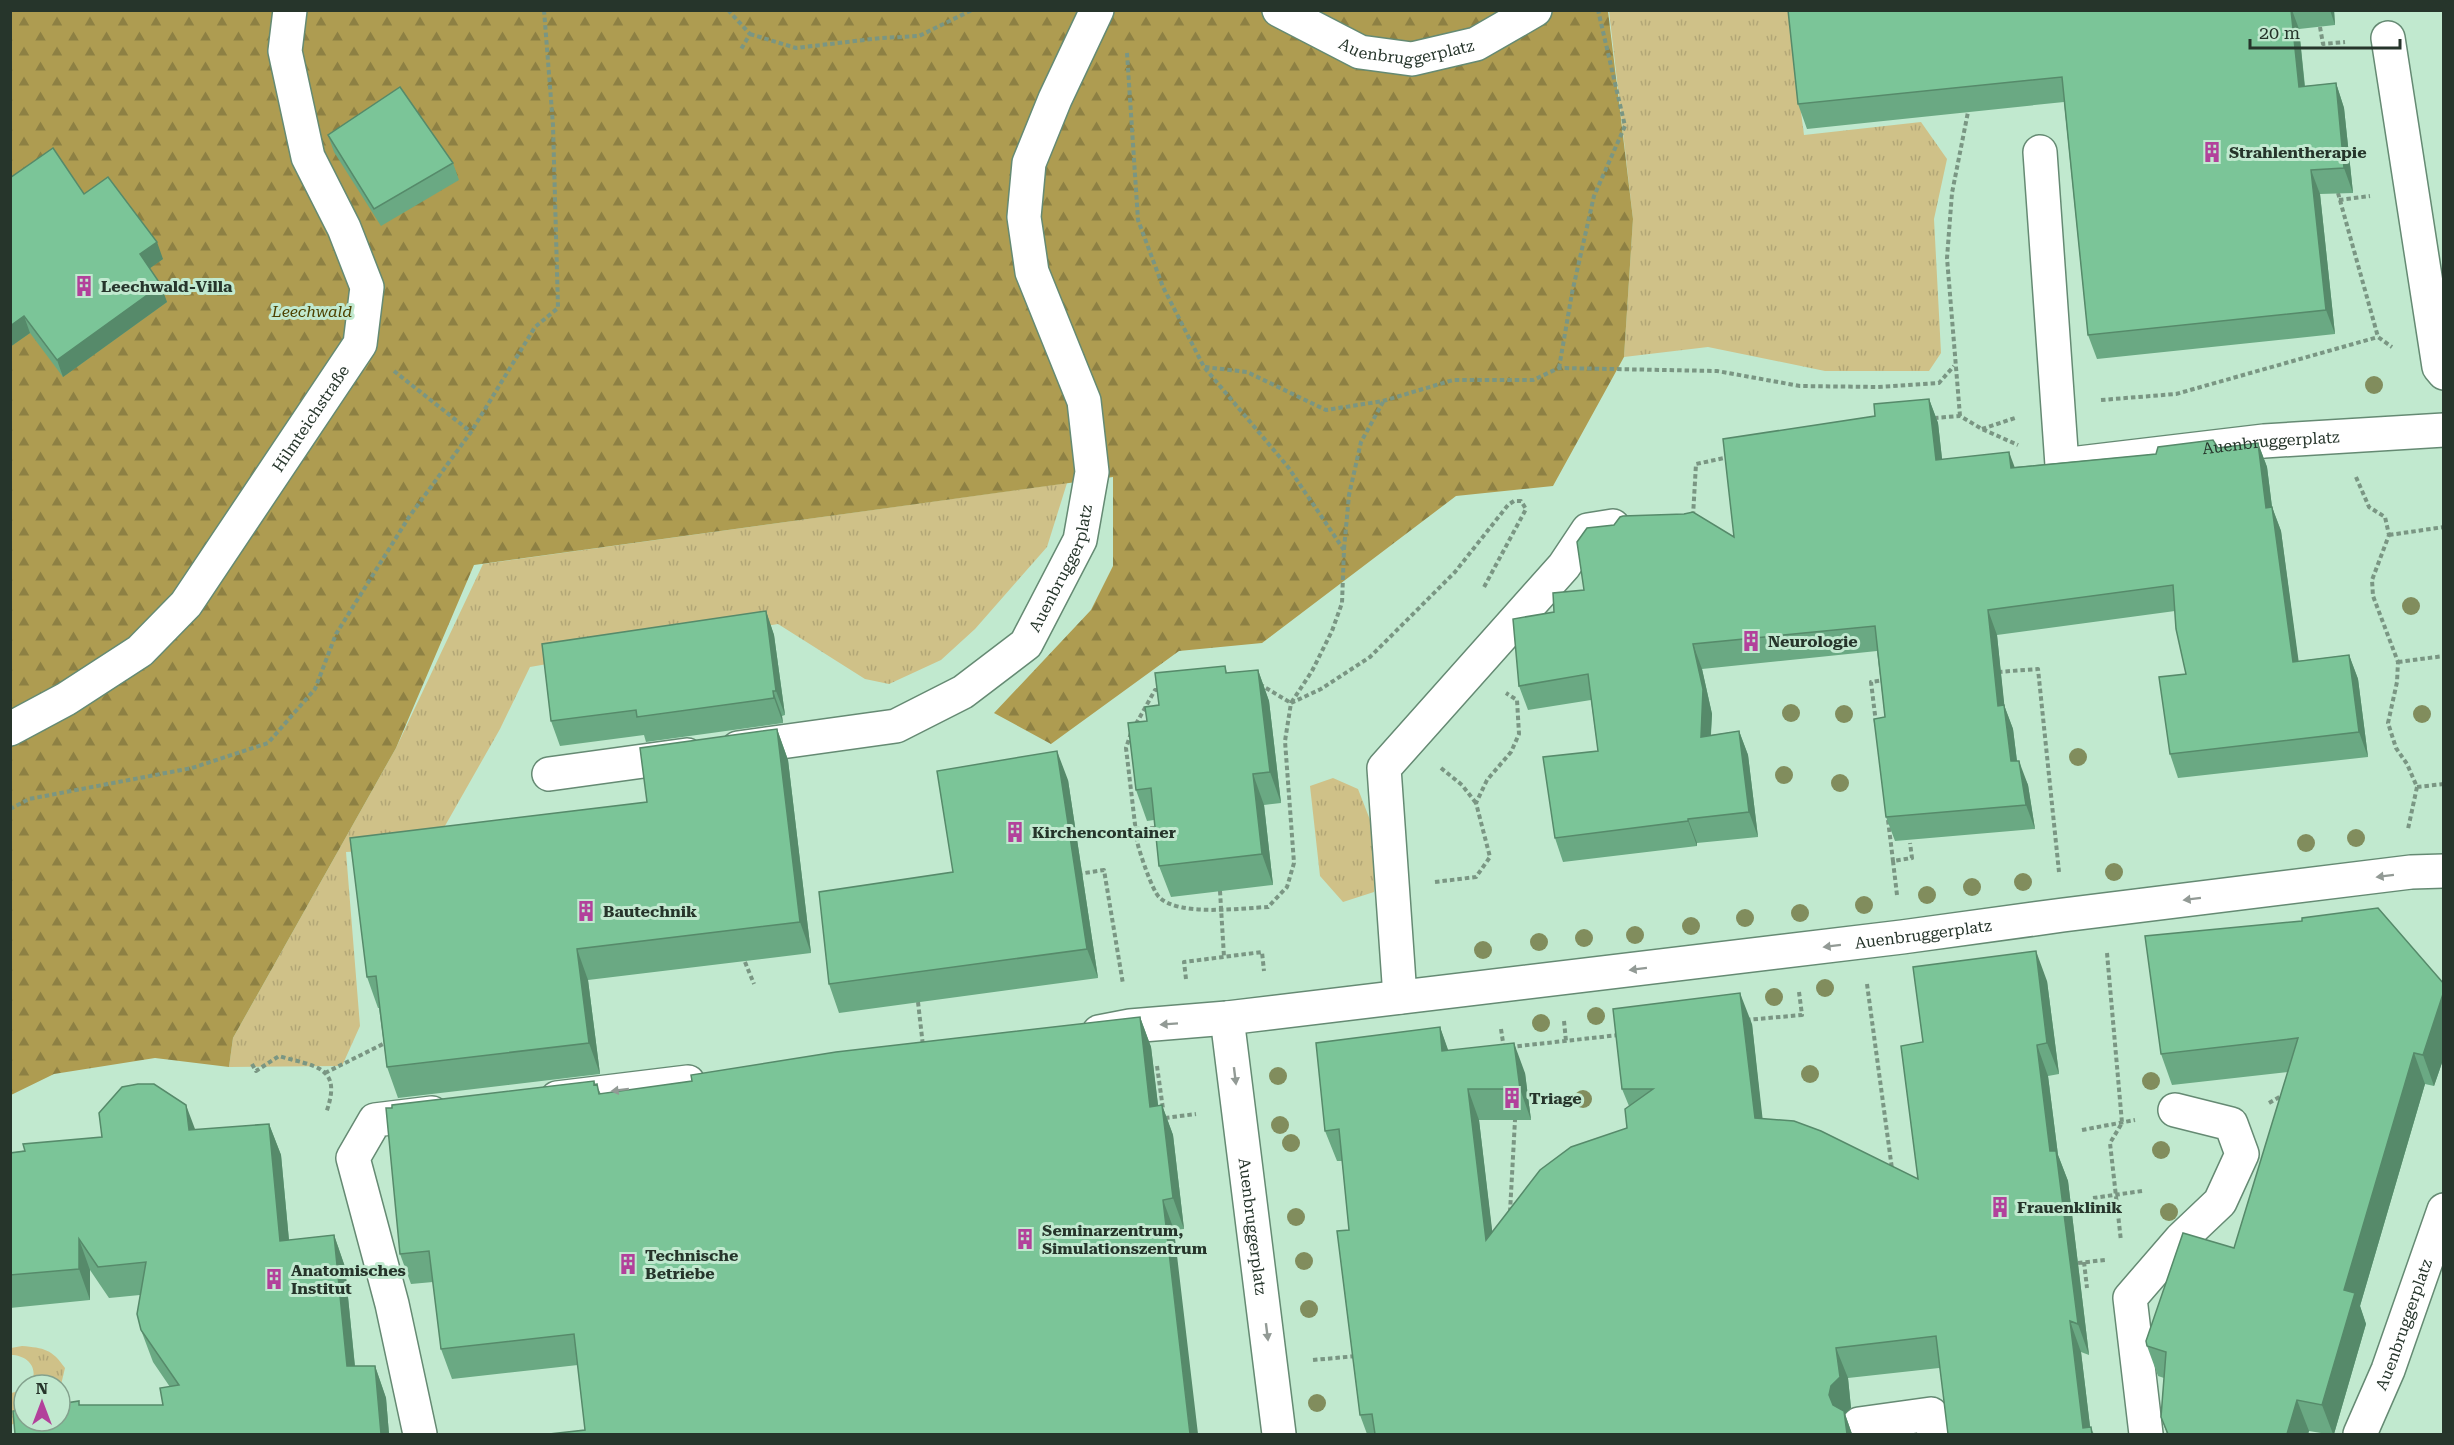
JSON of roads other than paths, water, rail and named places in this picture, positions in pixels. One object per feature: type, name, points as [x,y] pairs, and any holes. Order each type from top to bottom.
[{"type":"street","name":"Hilmteichstraße","points":[[10,729],[66,699],[140,651],[186,604],[360,344],[368,287],[344,228],[308,157],[285,51],[290,10]]},
{"type":"street","name":"Auenbruggerplatz","points":[[549,774],[896,726],[963,692],[1026,644],[1080,540],[1092,472],[1084,402],[1032,272],[1024,217],[1029,163],[1055,99],[1097,10]]},
{"type":"street","name":"Auenbruggerplatz","points":[[1279,10],[1360,52],[1412,59],[1476,44],[1534,10]]},
{"type":"street","points":[[2388,38],[2441,370]]},
{"type":"street","name":"Auenbruggerplatz","points":[[2040,152],[2062,465],[2264,441],[2444,430]]},
{"type":"street","points":[[1400,997],[1384,768],[1564,566],[1588,530],[1630,522],[1692,520]]},
{"type":"street","name":"Auenbruggerplatz","points":[[1075,1036],[1130,1026],[1227,1018],[1902,937],[2411,872],[2444,871]]},
{"type":"street","name":"Auenbruggerplatz","points":[[1227,1018],[1280,1434]]},
{"type":"street","points":[[530,1101],[720,1078]]},
{"type":"street","points":[[420,1434],[406,1361],[353,1158],[375,1120],[459,1110]]},
{"type":"street","points":[[2146,1434],[2130,1298],[2181,1239],[2220,1202],[2242,1154],[2231,1124],[2175,1110]]},
{"type":"street","name":"Auenbruggerplatz","points":[[2360,1434],[2388,1370],[2444,1210]]},
{"type":"street","points":[[1859,1424],[1931,1414],[1934,1434]]},
{"type":"place","name":"Strahlentherapie","points":[[2212,152]]},
{"type":"place","name":"Leechwald-Villa","points":[[84,286]]},
{"type":"place","name":"Neurologie","points":[[1751,641]]},
{"type":"place","name":"Kirchencontainer","points":[[1015,832]]},
{"type":"place","name":"Bautechnik","points":[[586,911]]},
{"type":"place","name":"Triage","points":[[1512,1098]]},
{"type":"place","name":"Frauenklinik","points":[[2000,1207]]},
{"type":"place","name":"Seminarzentrum, Simulationszentrum","points":[[1025,1239]]},
{"type":"place","name":"Technische Betriebe","points":[[628,1264]]},
{"type":"place","name":"Anatomisches Institut","points":[[274,1279]]},
{"type":"park label","name":"Leechwald","points":[[312,311]]}]
